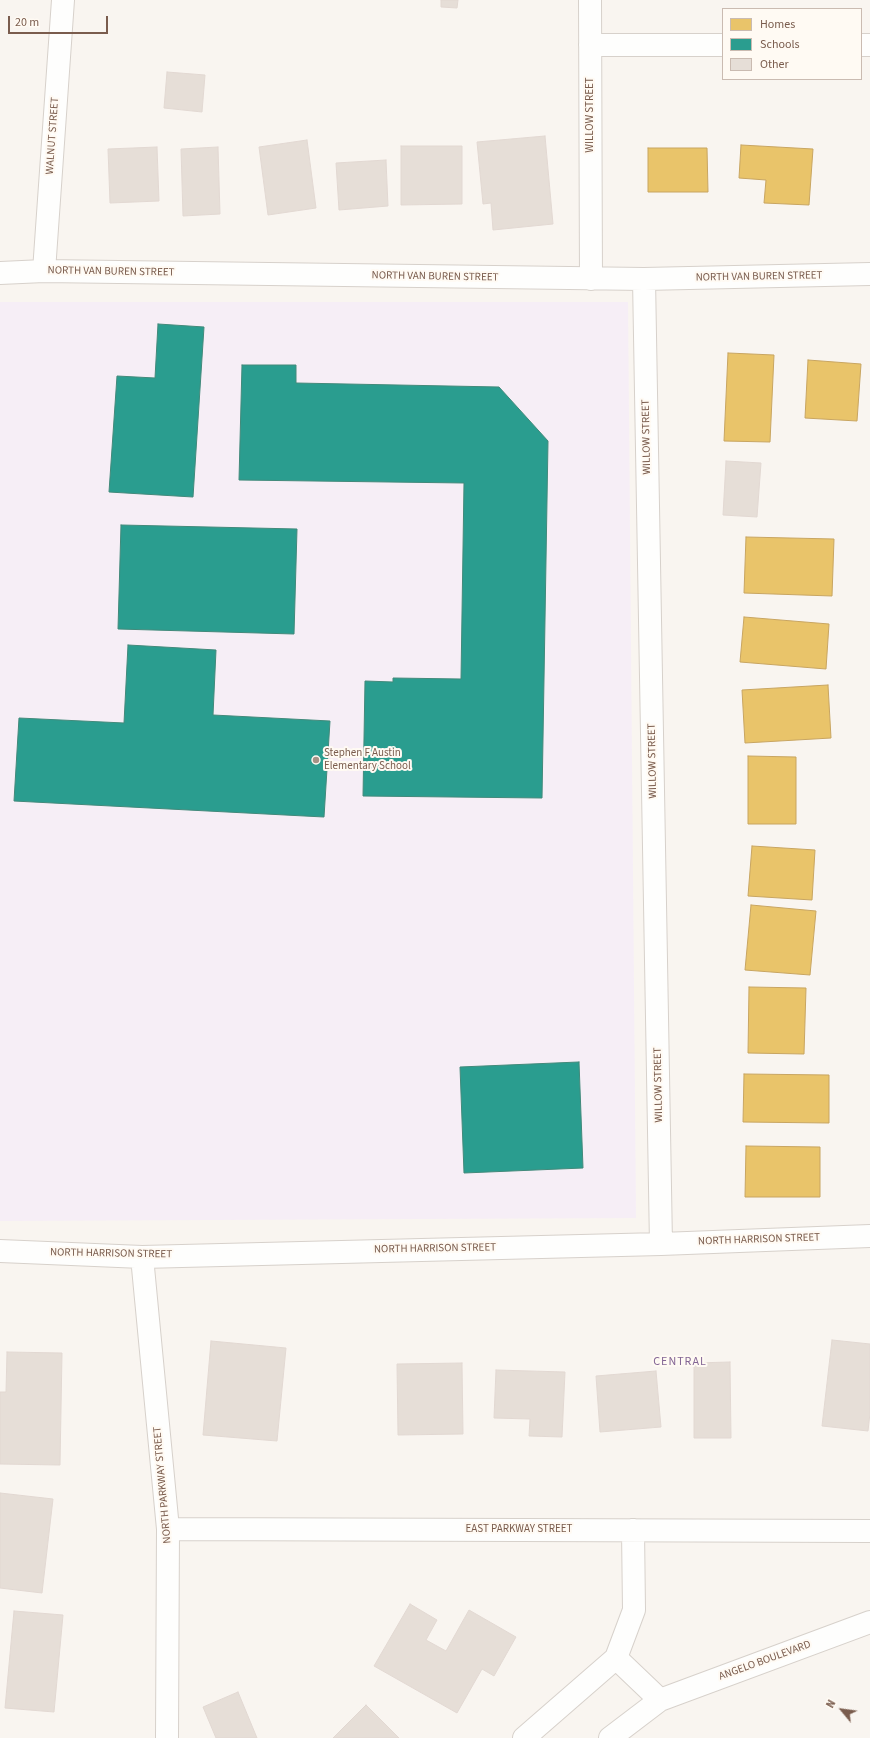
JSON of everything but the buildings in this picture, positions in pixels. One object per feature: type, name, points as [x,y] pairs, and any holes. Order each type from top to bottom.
[{"type":"street","name":"WALNUT STREET","points":[[44,271],[63,0]]},
{"type":"street","name":"WILLOW STREET","points":[[590,0],[592,279]]},
{"type":"street","points":[[590,45],[722,45]]},
{"type":"street","name":"NORTH VAN BUREN STREET","points":[[0,273],[44,271],[592,279],[870,274]]},
{"type":"street","name":"WILLOW STREET","points":[[644,279],[662,1244]]},
{"type":"street","name":"NORTH HARRISON STREET","points":[[0,1251],[142,1257],[662,1244],[870,1236]]},
{"type":"street","name":"NORTH PARKWAY STREET","points":[[142,1257],[168,1529],[167,1738]]},
{"type":"street","name":"EAST PARKWAY STREET","points":[[168,1529],[870,1531]]},
{"type":"street","points":[[524,1738],[616,1658],[634,1610],[633,1530]]},
{"type":"street","name":"ANGELO BOULEVARD","points":[[610,1738],[660,1700],[870,1622]]},
{"type":"street","points":[[616,1658],[660,1700]]},
{"type":"shaded area","name":"Stephen F Austin Elementary School","points":[[0,302],[628,302],[636,1218],[0,1221]]},
{"type":"place","name":"Stephen F Austin Elementary School","points":[[316,760]]},
{"type":"district","name":"CENTRAL","points":[[680,1362]]}]
